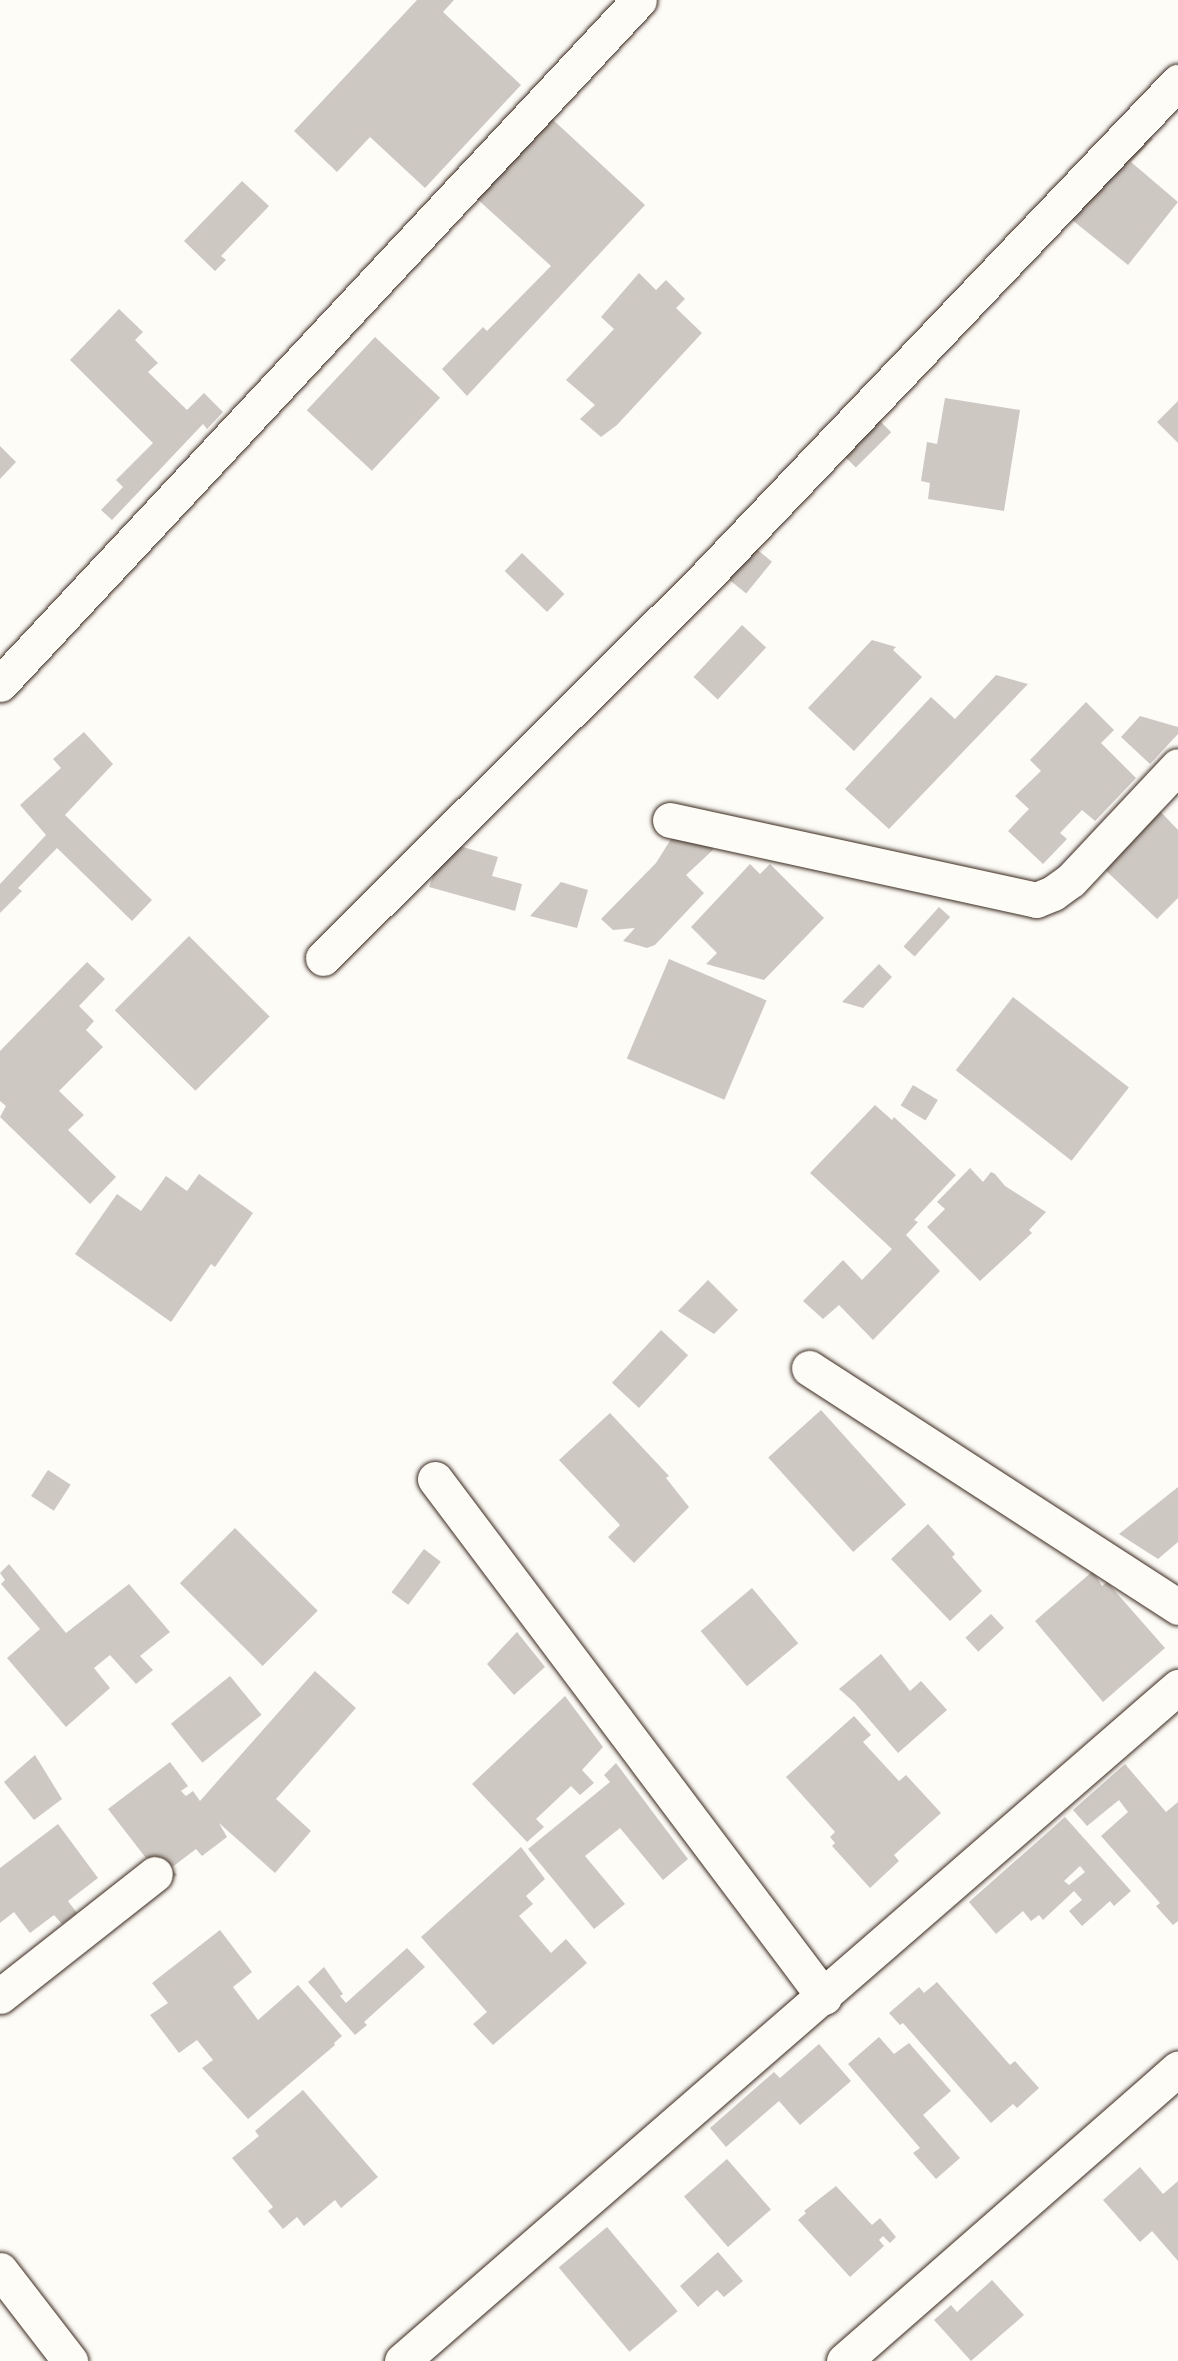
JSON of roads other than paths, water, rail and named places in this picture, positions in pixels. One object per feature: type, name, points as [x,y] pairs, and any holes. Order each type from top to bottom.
[{"type":"street","points":[[0,684],[639,0]]},
{"type":"street","points":[[323,958],[702,581],[1178,82]]},
{"type":"street","points":[[670,820],[1036,900],[1053,893],[1071,880],[1178,766]]},
{"type":"street","points":[[809,1368],[1178,1607]]},
{"type":"street","points":[[435,1479],[824,1997]]},
{"type":"street","points":[[402,2361],[1178,1687]]},
{"type":"street","points":[[0,1996],[155,1874]]},
{"type":"street","points":[[844,2361],[1178,2068]]},
{"type":"street","points":[[0,2270],[70,2361]]}]
